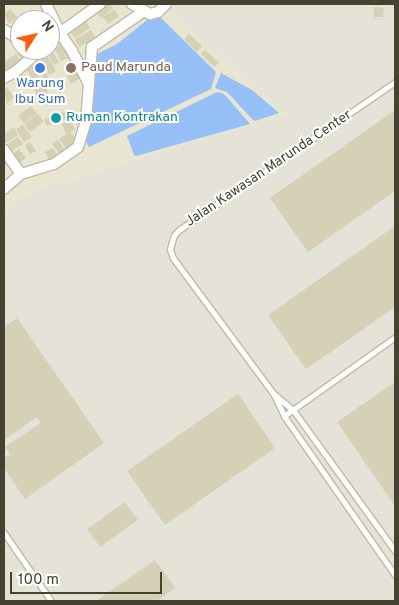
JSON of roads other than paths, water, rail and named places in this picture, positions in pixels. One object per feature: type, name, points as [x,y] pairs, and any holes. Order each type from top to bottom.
[{"type":"street","points":[[88,82],[60,33],[100,4]]},
{"type":"street","points":[[132,4],[150,14],[158,12],[166,4]]},
{"type":"street","points":[[4,189],[21,174],[54,164],[78,147],[86,121],[92,47],[144,11]]},
{"type":"street","points":[[4,78],[15,72],[29,60]]},
{"type":"street","points":[[4,150],[21,174]]},
{"type":"lane","name":"Jalan Kawasan Marunda Center","points":[[395,82],[174,235],[170,249],[173,258],[272,394],[284,416],[395,575]]},
{"type":"lane","points":[[284,416],[395,337]]},
{"type":"lane","points":[[272,394],[293,410],[395,550]]},
{"type":"lane","points":[[4,533],[51,601]]},
{"type":"water","points":[[156,13],[216,72],[211,89],[89,147],[85,139],[95,55],[117,44]]},
{"type":"water","points":[[221,73],[252,90],[279,113],[255,121],[252,119],[227,92],[215,88]]},
{"type":"water","points":[[217,92],[226,96],[250,124],[134,155],[127,136]]},
{"type":"place","name":"Warung Ibu Sum","points":[[40,68]]},
{"type":"place","name":"Paud Marunda","points":[[71,68]]},
{"type":"place","name":"Ruman Kontrakan","points":[[56,118]]}]
